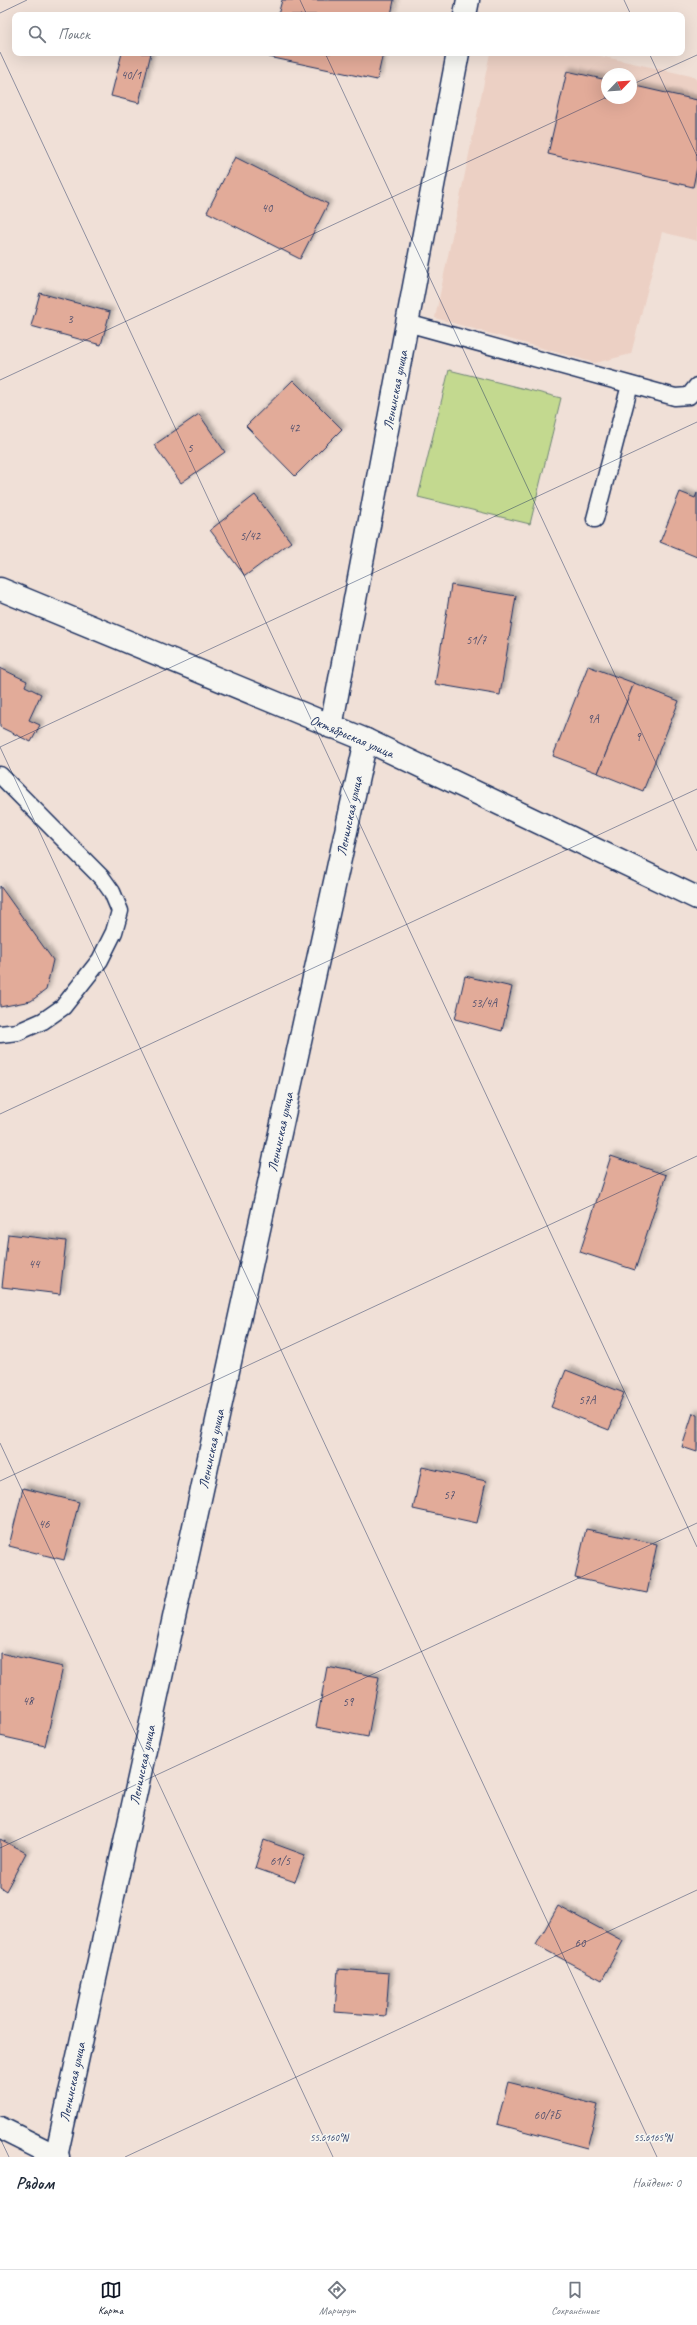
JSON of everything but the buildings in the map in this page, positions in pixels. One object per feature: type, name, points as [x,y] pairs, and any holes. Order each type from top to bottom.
[{"type":"street","points":[[466,12],[468,0]]},
{"type":"street","name":"Ленинская улица","points":[[332,727],[457,56]]},
{"type":"street","name":"Октябрьская улица","points":[[0,589],[366,740],[697,898]]},
{"type":"street","name":"Ленинская улица","points":[[57,2157],[366,740]]},
{"type":"street","points":[[0,2128],[57,2157]]},
{"type":"lane","points":[[407,323],[675,397],[689,396],[697,386]]},
{"type":"lane","points":[[596,519],[630,385]]},
{"type":"lane","points":[[0,775],[102,878],[112,892],[120,911],[114,932],[100,960],[63,1007],[43,1021],[18,1032],[0,1034]]},
{"type":"shaded area","points":[[489,56],[601,56],[691,76],[697,79],[697,241],[662,232],[631,354],[595,363],[435,318]]},
{"type":"green space","points":[[449,370],[561,398],[530,524],[418,497]]}]
